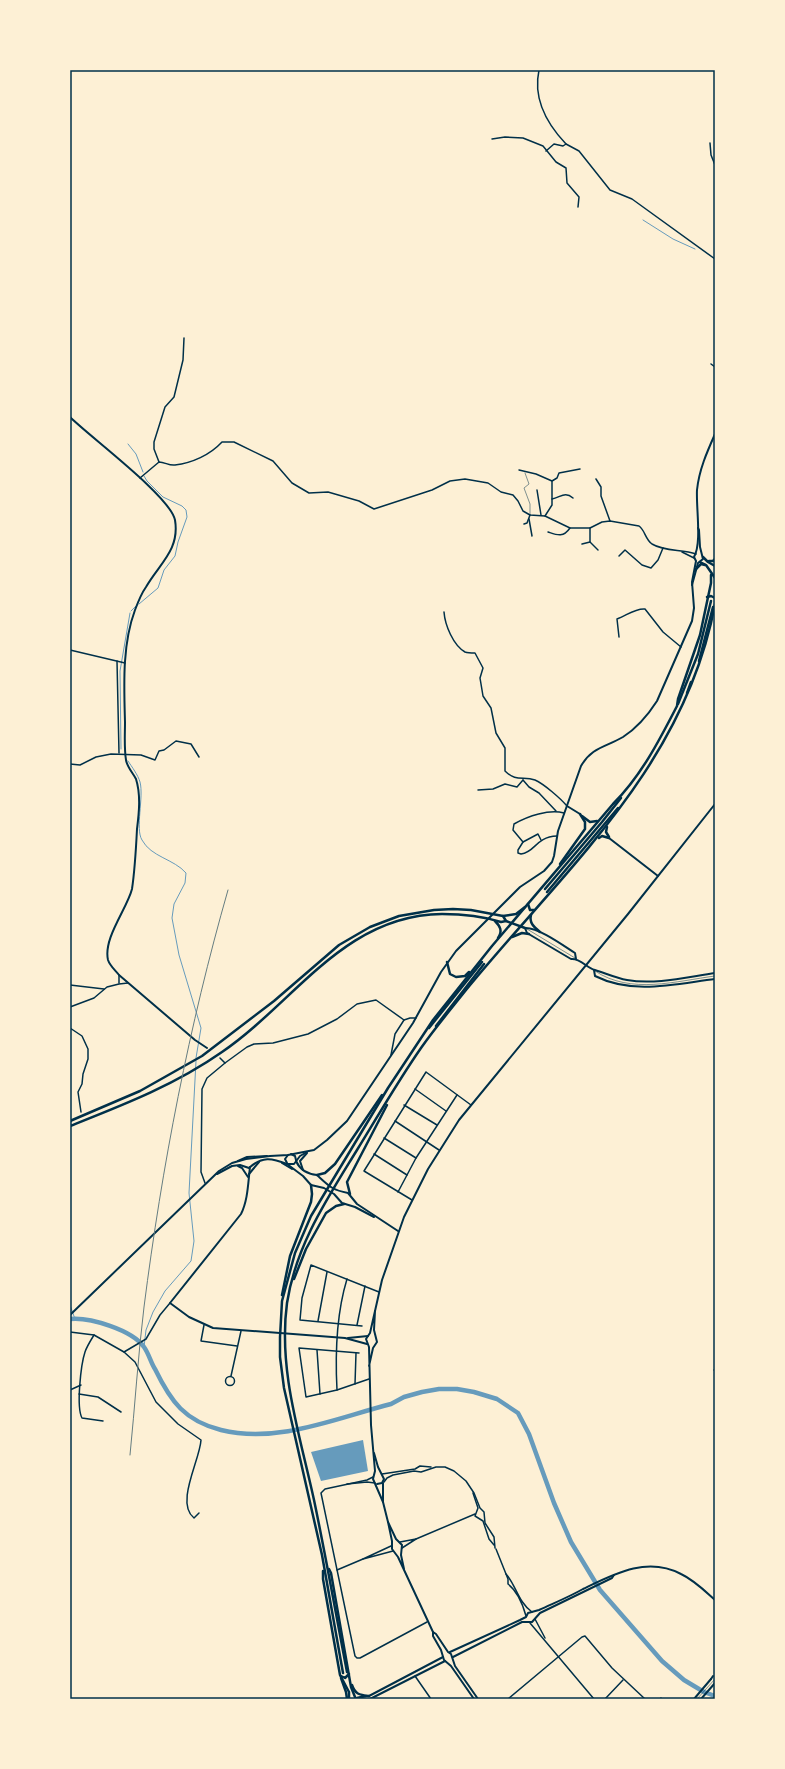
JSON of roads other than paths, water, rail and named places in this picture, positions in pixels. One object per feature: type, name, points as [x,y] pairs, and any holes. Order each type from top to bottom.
[{"type":"highway","points":[[677,706],[678,699],[700,635],[711,569],[715,565],[706,561],[703,556]]},
{"type":"highway","points":[[706,561],[711,562],[715,558]]},
{"type":"highway","points":[[700,562],[706,565],[715,578]]},
{"type":"highway","points":[[696,569],[701,564],[706,565]]},
{"type":"highway","points":[[707,597],[711,596],[715,598]]},
{"type":"highway","points":[[629,794],[546,891],[626,791],[652,753],[677,706],[698,654],[713,603]]},
{"type":"highway","points":[[422,1046],[498,952],[585,852],[610,821],[643,775],[666,737],[690,690],[702,657],[713,603]]},
{"type":"highway","points":[[282,1301],[295,1253],[303,1232],[388,1088],[433,1020],[492,946],[626,791]]},
{"type":"highway","points":[[580,814],[590,822],[595,822],[602,817]]},
{"type":"highway","points":[[558,868],[562,859],[585,829],[585,822],[580,814]]},
{"type":"highway","points":[[609,838],[606,832],[610,821]]},
{"type":"highway","points":[[585,852],[599,837],[602,836],[609,838]]},
{"type":"highway","points":[[528,904],[530,910],[532,911],[536,909]]},
{"type":"highway","points":[[70,1121],[140,1091],[202,1056],[274,1001],[339,945],[370,927],[399,916],[434,910],[471,910],[503,916],[516,914],[528,904]]},
{"type":"highway","points":[[531,914],[531,924],[540,932]]},
{"type":"highway","points":[[70,1126],[127,1104],[202,1066],[252,1030],[330,958],[370,931],[399,920],[427,915],[469,915],[501,922],[506,921],[525,928]]},
{"type":"highway","points":[[503,916],[506,921]]},
{"type":"highway","points":[[492,946],[501,932],[500,927],[493,920]]},
{"type":"highway","points":[[510,939],[520,934],[529,934]]},
{"type":"highway","points":[[492,946],[495,944],[498,945],[500,948],[498,952]]},
{"type":"highway","points":[[448,962],[450,974],[458,978],[465,976],[477,965]]},
{"type":"highway","points":[[291,1289],[296,1265],[312,1225],[422,1046],[483,963],[420,1040]]},
{"type":"highway","points":[[315,1175],[325,1173],[335,1164],[378,1100],[388,1088]]},
{"type":"highway","points":[[350,1194],[347,1182],[393,1092]]},
{"type":"highway","points":[[310,1184],[312,1194],[311,1202],[290,1256],[283,1288],[280,1357],[284,1388],[324,1569],[349,1692],[348,1699],[370,1698]]},
{"type":"highway","points":[[345,1204],[336,1206],[326,1213],[300,1261],[288,1300],[284,1348],[286,1369],[328,1568],[345,1673],[357,1698]]},
{"type":"highway","points":[[345,1673],[355,1693],[370,1698]]},
{"type":"street","points":[[539,70],[537,87],[542,109],[558,135],[566,144],[579,151],[610,190],[632,198],[715,259]]},
{"type":"street","points":[[492,139],[505,137],[524,138],[542,146],[556,162],[566,168],[567,183],[579,197],[578,207]]},
{"type":"street","points":[[710,143],[710,155],[715,165]]},
{"type":"street","points":[[546,151],[554,144],[563,146],[566,144]]},
{"type":"street","points":[[159,462],[154,449],[154,442],[165,407],[174,397],[183,360],[184,338]]},
{"type":"street","points":[[711,364],[715,367]]},
{"type":"street","points":[[70,417],[115,455],[139,478],[170,510],[175,520],[173,546],[168,558],[146,586],[138,602],[124,663],[126,761],[135,778],[138,788],[139,810],[132,889],[117,921],[108,953],[109,961],[119,975],[195,1040],[207,1048]]},
{"type":"street","points":[[692,585],[694,583],[698,563],[703,556],[696,510],[699,479],[704,461],[715,434]]},
{"type":"street","points":[[139,478],[159,462],[174,465],[181,464],[201,458],[210,453],[222,442],[234,442],[273,461],[292,483],[309,493],[328,492],[359,501],[374,509],[432,490],[457,479],[464,478],[484,482],[494,486],[506,494],[513,495],[523,511],[530,515],[545,516],[570,528],[590,528],[610,520],[639,526],[642,528],[650,542],[663,548],[703,556]]},
{"type":"street","points":[[552,481],[557,478],[559,473],[580,469]]},
{"type":"street","points":[[519,470],[536,474],[552,481]]},
{"type":"street","points":[[596,479],[602,487],[601,496],[610,520]]},
{"type":"street","points":[[545,516],[552,505],[552,481]]},
{"type":"street","points":[[537,490],[541,515]]},
{"type":"street","points":[[552,499],[564,494],[568,494],[573,498]]},
{"type":"street","points":[[530,515],[529,520],[532,536]]},
{"type":"street","points":[[524,524],[529,520]]},
{"type":"street","points":[[548,532],[558,536],[564,535],[570,528]]},
{"type":"street","points":[[590,528],[590,542],[598,550]]},
{"type":"street","points":[[237,1162],[289,1155],[308,1151],[322,1145],[347,1121],[417,1018],[448,962],[462,944],[515,892],[548,867],[554,856],[557,836],[564,813],[584,760],[597,749],[628,733],[644,719],[657,701],[681,647],[693,615],[692,585],[698,528]]},
{"type":"street","points":[[582,544],[590,542]]},
{"type":"street","points":[[619,556],[625,550],[642,565],[651,568],[658,560],[663,548]]},
{"type":"street","points":[[682,552],[700,562]]},
{"type":"street","points":[[619,637],[616,619],[627,616],[636,610],[645,609],[663,632],[681,647]]},
{"type":"street","points":[[444,612],[446,627],[456,641],[465,652],[477,655],[482,665],[483,668],[480,678],[483,696],[491,708],[496,733],[505,748],[506,771],[511,776],[523,780],[535,781],[541,784],[567,806],[580,814]]},
{"type":"street","points":[[70,650],[124,663]]},
{"type":"street","points":[[118,661],[119,754]]},
{"type":"street","points":[[70,764],[80,765],[96,757],[119,754],[141,755],[155,760],[159,751],[164,750],[176,741],[191,744],[199,757]]},
{"type":"street","points":[[478,790],[492,789],[505,784],[517,787],[523,780]]},
{"type":"street","points":[[523,780],[557,811]]},
{"type":"street","points":[[370,1366],[368,1344],[366,1339],[398,1231],[412,1200],[439,1150],[471,1105],[714,806]]},
{"type":"street","points":[[523,842],[513,830],[514,824],[539,814],[557,811],[564,813]]},
{"type":"street","points":[[541,840],[538,834],[523,842],[518,850],[518,853],[521,854],[530,852],[541,840],[557,836]]},
{"type":"street","points":[[609,838],[658,876]]},
{"type":"street","points":[[525,928],[529,934],[571,959],[576,958]]},
{"type":"street","points":[[525,928],[530,928],[540,932],[575,953],[576,958],[594,970],[616,977],[635,981],[654,981],[715,975]]},
{"type":"street","points":[[594,970],[595,976],[603,980],[642,988],[715,979]]},
{"type":"street","points":[[119,975],[119,984]]},
{"type":"street","points":[[70,1007],[94,998],[104,989],[119,984],[130,983]]},
{"type":"street","points":[[70,985],[104,989]]},
{"type":"street","points":[[205,1183],[201,1172],[202,1089],[207,1078],[225,1063],[247,1047],[254,1044],[273,1043],[308,1034],[337,1019],[357,1004],[367,1000],[376,1000],[404,1020]]},
{"type":"street","points":[[391,1057],[393,1040],[398,1028],[404,1020],[413,1017],[417,1018]]},
{"type":"street","points":[[70,1028],[82,1036],[88,1049],[88,1059],[83,1074],[82,1084],[78,1092],[81,1112]]},
{"type":"street","points":[[220,1058],[225,1063]]},
{"type":"street","points":[[412,1200],[364,1171],[404,1105],[426,1072],[471,1105]]},
{"type":"street","points":[[415,1089],[446,1111]]},
{"type":"street","points":[[398,1192],[416,1158],[457,1095]]},
{"type":"street","points":[[404,1105],[437,1125]]},
{"type":"street","points":[[395,1121],[439,1150]]},
{"type":"street","points":[[384,1138],[416,1158]]},
{"type":"street","points":[[288,1164],[292,1165],[308,1151]]},
{"type":"street","points":[[304,1171],[300,1161],[308,1151]]},
{"type":"street","points":[[374,1154],[407,1176]]},
{"type":"street","points":[[289,1155],[295,1156],[296,1161],[304,1171],[315,1175],[326,1185],[336,1191],[350,1194],[351,1198],[357,1204],[398,1231]]},
{"type":"street","points":[[288,1164],[286,1159],[289,1155]]},
{"type":"street","points":[[70,1315],[218,1171],[247,1157],[270,1157],[288,1164],[310,1184],[324,1188],[334,1194],[345,1204],[376,1217]]},
{"type":"street","points":[[205,1183],[228,1168],[250,1166],[260,1160],[270,1157]]},
{"type":"street","points":[[248,1176],[256,1165],[270,1157]]},
{"type":"street","points":[[245,1160],[243,1163],[248,1176]]},
{"type":"street","points":[[124,1352],[146,1339],[160,1316],[241,1214],[246,1200],[251,1162],[249,1160]]},
{"type":"street","points":[[278,1160],[295,1170]]},
{"type":"street","points":[[238,1166],[242,1168],[248,1176]]},
{"type":"street","points":[[310,1184],[310,1178],[315,1175]]},
{"type":"street","points":[[345,1204],[349,1203],[351,1198]]},
{"type":"street","points":[[362,1326],[300,1320],[302,1298],[311,1265],[379,1292]]},
{"type":"street","points":[[318,1321],[328,1271]]},
{"type":"street","points":[[337,1390],[336,1338],[340,1304],[347,1279]]},
{"type":"street","points":[[357,1325],[365,1286]]},
{"type":"street","points":[[170,1303],[189,1317],[213,1328],[336,1338],[376,1337]]},
{"type":"street","points":[[375,1311],[374,1330],[377,1342],[370,1366],[369,1379],[374,1476],[383,1502],[392,1545],[427,1622],[449,1652],[464,1681],[478,1699]]},
{"type":"street","points":[[204,1325],[201,1341],[238,1346]]},
{"type":"street","points":[[231,1376],[235,1381],[230,1385],[226,1380],[231,1376],[241,1330]]},
{"type":"street","points":[[70,1332],[94,1335],[124,1352],[135,1362],[156,1402],[178,1424],[200,1440],[196,1462],[188,1482],[187,1508],[190,1516],[194,1518],[199,1513]]},
{"type":"street","points":[[94,1335],[84,1353],[79,1394],[79,1412],[82,1418],[103,1421]]},
{"type":"street","points":[[345,1338],[375,1345]]},
{"type":"street","points":[[359,1353],[299,1348],[306,1397],[337,1390],[369,1379]]},
{"type":"street","points":[[317,1350],[320,1394]]},
{"type":"street","points":[[355,1384],[356,1353]]},
{"type":"street","points":[[70,1390],[81,1386]]},
{"type":"street","points":[[79,1394],[98,1397],[121,1412]]},
{"type":"street","points":[[374,1453],[384,1477],[383,1502]]},
{"type":"street","points":[[347,1484],[367,1482],[376,1484],[383,1482],[393,1475],[418,1469],[419,1466],[445,1467],[454,1471],[466,1481],[482,1510],[485,1523],[491,1536],[493,1537],[492,1540]]},
{"type":"street","points":[[427,1622],[357,1658],[355,1656],[321,1493],[325,1489],[367,1480],[378,1473],[394,1473],[418,1469],[423,1470],[433,1467]]},
{"type":"street","points":[[337,1570],[392,1545],[395,1542],[416,1538],[462,1521],[475,1514],[477,1510],[472,1491]]},
{"type":"street","points":[[477,1510],[482,1510]]},
{"type":"street","points":[[475,1514],[477,1518]]},
{"type":"street","points":[[480,1519],[484,1515]]},
{"type":"street","points":[[462,1521],[477,1518],[480,1519],[491,1536],[489,1539],[492,1540],[506,1574],[510,1581],[514,1582],[512,1585],[523,1606],[529,1622],[545,1639],[558,1657],[594,1699]]},
{"type":"street","points":[[388,1522],[399,1542],[404,1569]]},
{"type":"street","points":[[363,1559],[401,1549],[416,1538]]},
{"type":"street","points":[[370,1698],[450,1661],[452,1658],[522,1622],[529,1622],[547,1609],[612,1575],[625,1570],[640,1567],[662,1568],[682,1574],[700,1586],[715,1600]]},
{"type":"street","points":[[370,1698],[449,1652],[526,1617],[528,1613],[532,1613],[612,1578],[612,1575]]},
{"type":"street","points":[[510,1581],[508,1585],[512,1585],[525,1606],[532,1613],[545,1639]]},
{"type":"street","points":[[433,1632],[433,1636],[446,1662],[474,1699]]},
{"type":"street","points":[[507,1699],[585,1636],[623,1680],[645,1699]]},
{"type":"street","points":[[415,1676],[431,1699]]},
{"type":"street","points":[[701,1699],[714,1677]]},
{"type":"street","points":[[605,1699],[623,1680]]},
{"type":"street","points":[[694,1699],[713,1681]]},
{"type":"lane","points":[[526,472],[524,474],[529,484],[524,488],[530,504],[530,515]]},
{"type":"lane","points":[[525,928],[576,958]]},
{"type":"lane","points":[[697,1699],[713,1681]]},
{"type":"water","points":[[363,1440],[368,1471],[321,1481],[311,1452]]},
{"type":"waterway","points":[[643,220],[673,239],[695,249]]},
{"type":"waterway","points":[[128,444],[136,454],[143,472]]},
{"type":"waterway","points":[[139,604],[158,588],[164,570],[175,556],[178,542],[187,517],[186,510],[182,506],[163,497],[144,476]]},
{"type":"waterway","points":[[131,611],[136,606]]},
{"type":"waterway","points":[[121,749],[120,671],[130,613]]},
{"type":"waterway","points":[[128,761],[140,782],[141,796],[139,828],[142,840],[151,850],[175,864],[186,873],[185,883],[174,904],[172,918],[179,955],[201,1028],[196,1058]]},
{"type":"waterway","points":[[144,1347],[146,1330],[153,1312],[165,1291],[191,1261],[194,1241],[189,1193],[196,1061]]},
{"type":"waterway","points":[[70,1305],[75,1319]]},
{"type":"waterway","points":[[70,1319],[99,1322],[130,1335],[144,1347],[167,1391],[180,1408],[198,1421],[221,1430],[264,1434],[307,1428],[391,1404],[404,1397],[439,1389],[457,1389],[474,1392],[497,1399],[518,1413],[529,1434],[554,1503],[571,1542],[600,1590],[662,1661],[684,1680],[704,1692],[715,1696]]},
{"type":"railway","points":[[130,1455],[144,1307],[168,1149],[201,993],[228,890]]}]
